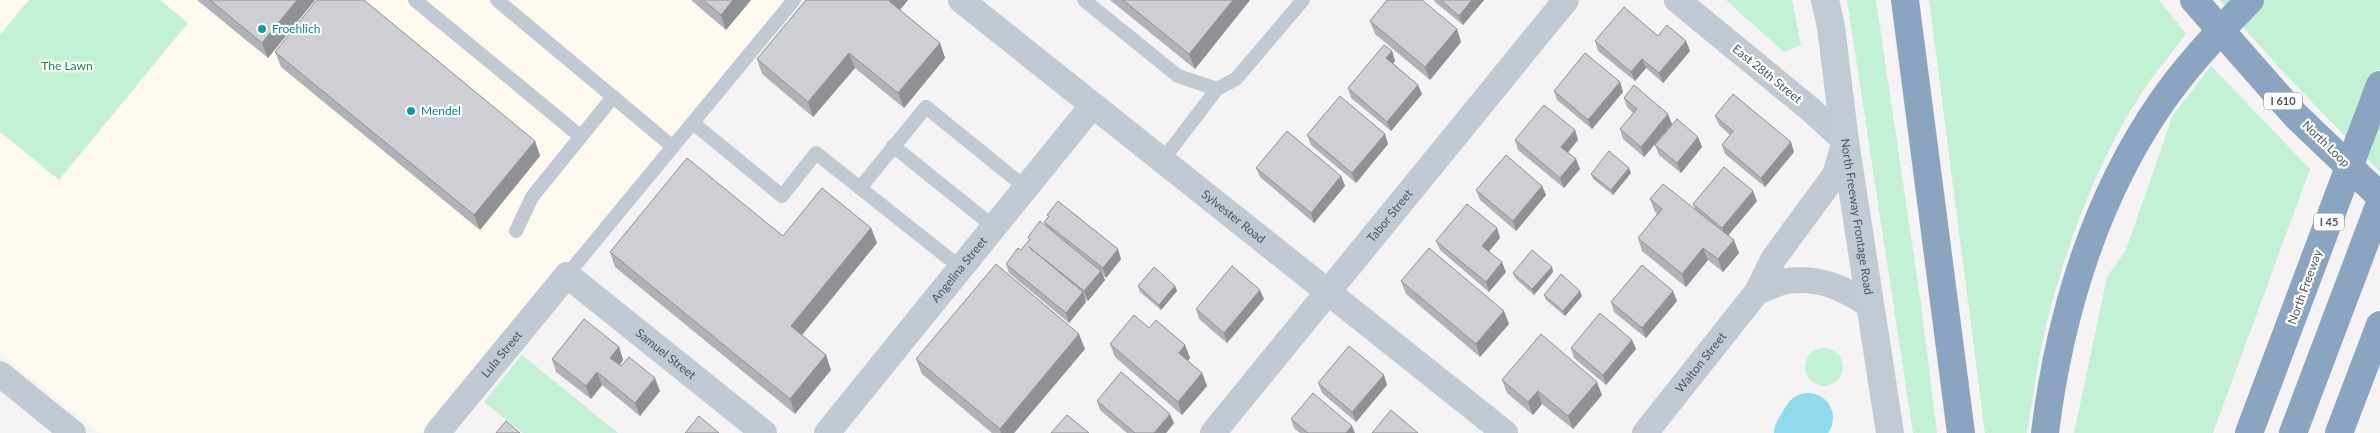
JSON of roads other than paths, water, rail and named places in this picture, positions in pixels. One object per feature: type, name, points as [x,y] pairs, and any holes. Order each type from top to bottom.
[{"type":"highway","points":[[1905,0],[1961,433]]},
{"type":"highway","name":"North Loop","points":[[2194,0],[2296,116],[2380,196]]},
{"type":"highway","points":[[2045,433],[2062,339],[2086,253],[2115,183],[2133,148],[2163,100],[2210,40],[2250,0]]},
{"type":"highway","name":"North Freeway","points":[[2249,433],[2380,85]]},
{"type":"highway","points":[[2293,433],[2380,203]]},
{"type":"highway","points":[[2339,433],[2380,325]]},
{"type":"main road","name":"North Freeway Frontage Road","points":[[1825,0],[1831,27],[1845,141],[1890,433]]},
{"type":"street","name":"Sylvester Road","points":[[960,0],[1505,433]]},
{"type":"street","name":"Tabor Street","points":[[1214,433],[1566,0]]},
{"type":"street","name":"East 28th Street","points":[[1682,5],[1810,109],[1845,141]]},
{"type":"street","name":"Angelina Street","points":[[827,433],[1092,106]]},
{"type":"street","name":"Walton Street","points":[[1645,433],[1758,292],[1774,258],[1835,175],[1845,141]]},
{"type":"street","name":"Lula Street","points":[[437,433],[567,275]]},
{"type":"street","name":"Samuel Street","points":[[567,275],[764,433]]},
{"type":"street","points":[[1758,292],[1787,281],[1826,282],[1842,288],[1871,306]]},
{"type":"street","points":[[0,374],[73,433]]},
{"type":"lane","points":[[416,0],[580,136]]},
{"type":"lane","points":[[497,0],[673,147]]},
{"type":"lane","points":[[567,275],[794,0]]},
{"type":"lane","points":[[1084,0],[1178,76],[1217,89]]},
{"type":"lane","points":[[1162,161],[1217,89],[1236,79],[1303,0]]},
{"type":"lane","points":[[516,231],[532,197],[613,97]]},
{"type":"lane","points":[[860,188],[926,107],[1026,188]]},
{"type":"lane","points":[[693,123],[782,196],[816,153],[961,268]]},
{"type":"lane","points":[[893,146],[994,227]]},
{"type":"waterway","points":[[1799,433],[1808,418]]},
{"type":"place","name":"Froehlich","points":[[262,29]]},
{"type":"place","name":"Mendel","points":[[411,111]]},
{"type":"park label","name":"The Lawn","points":[[67,66]]}]
